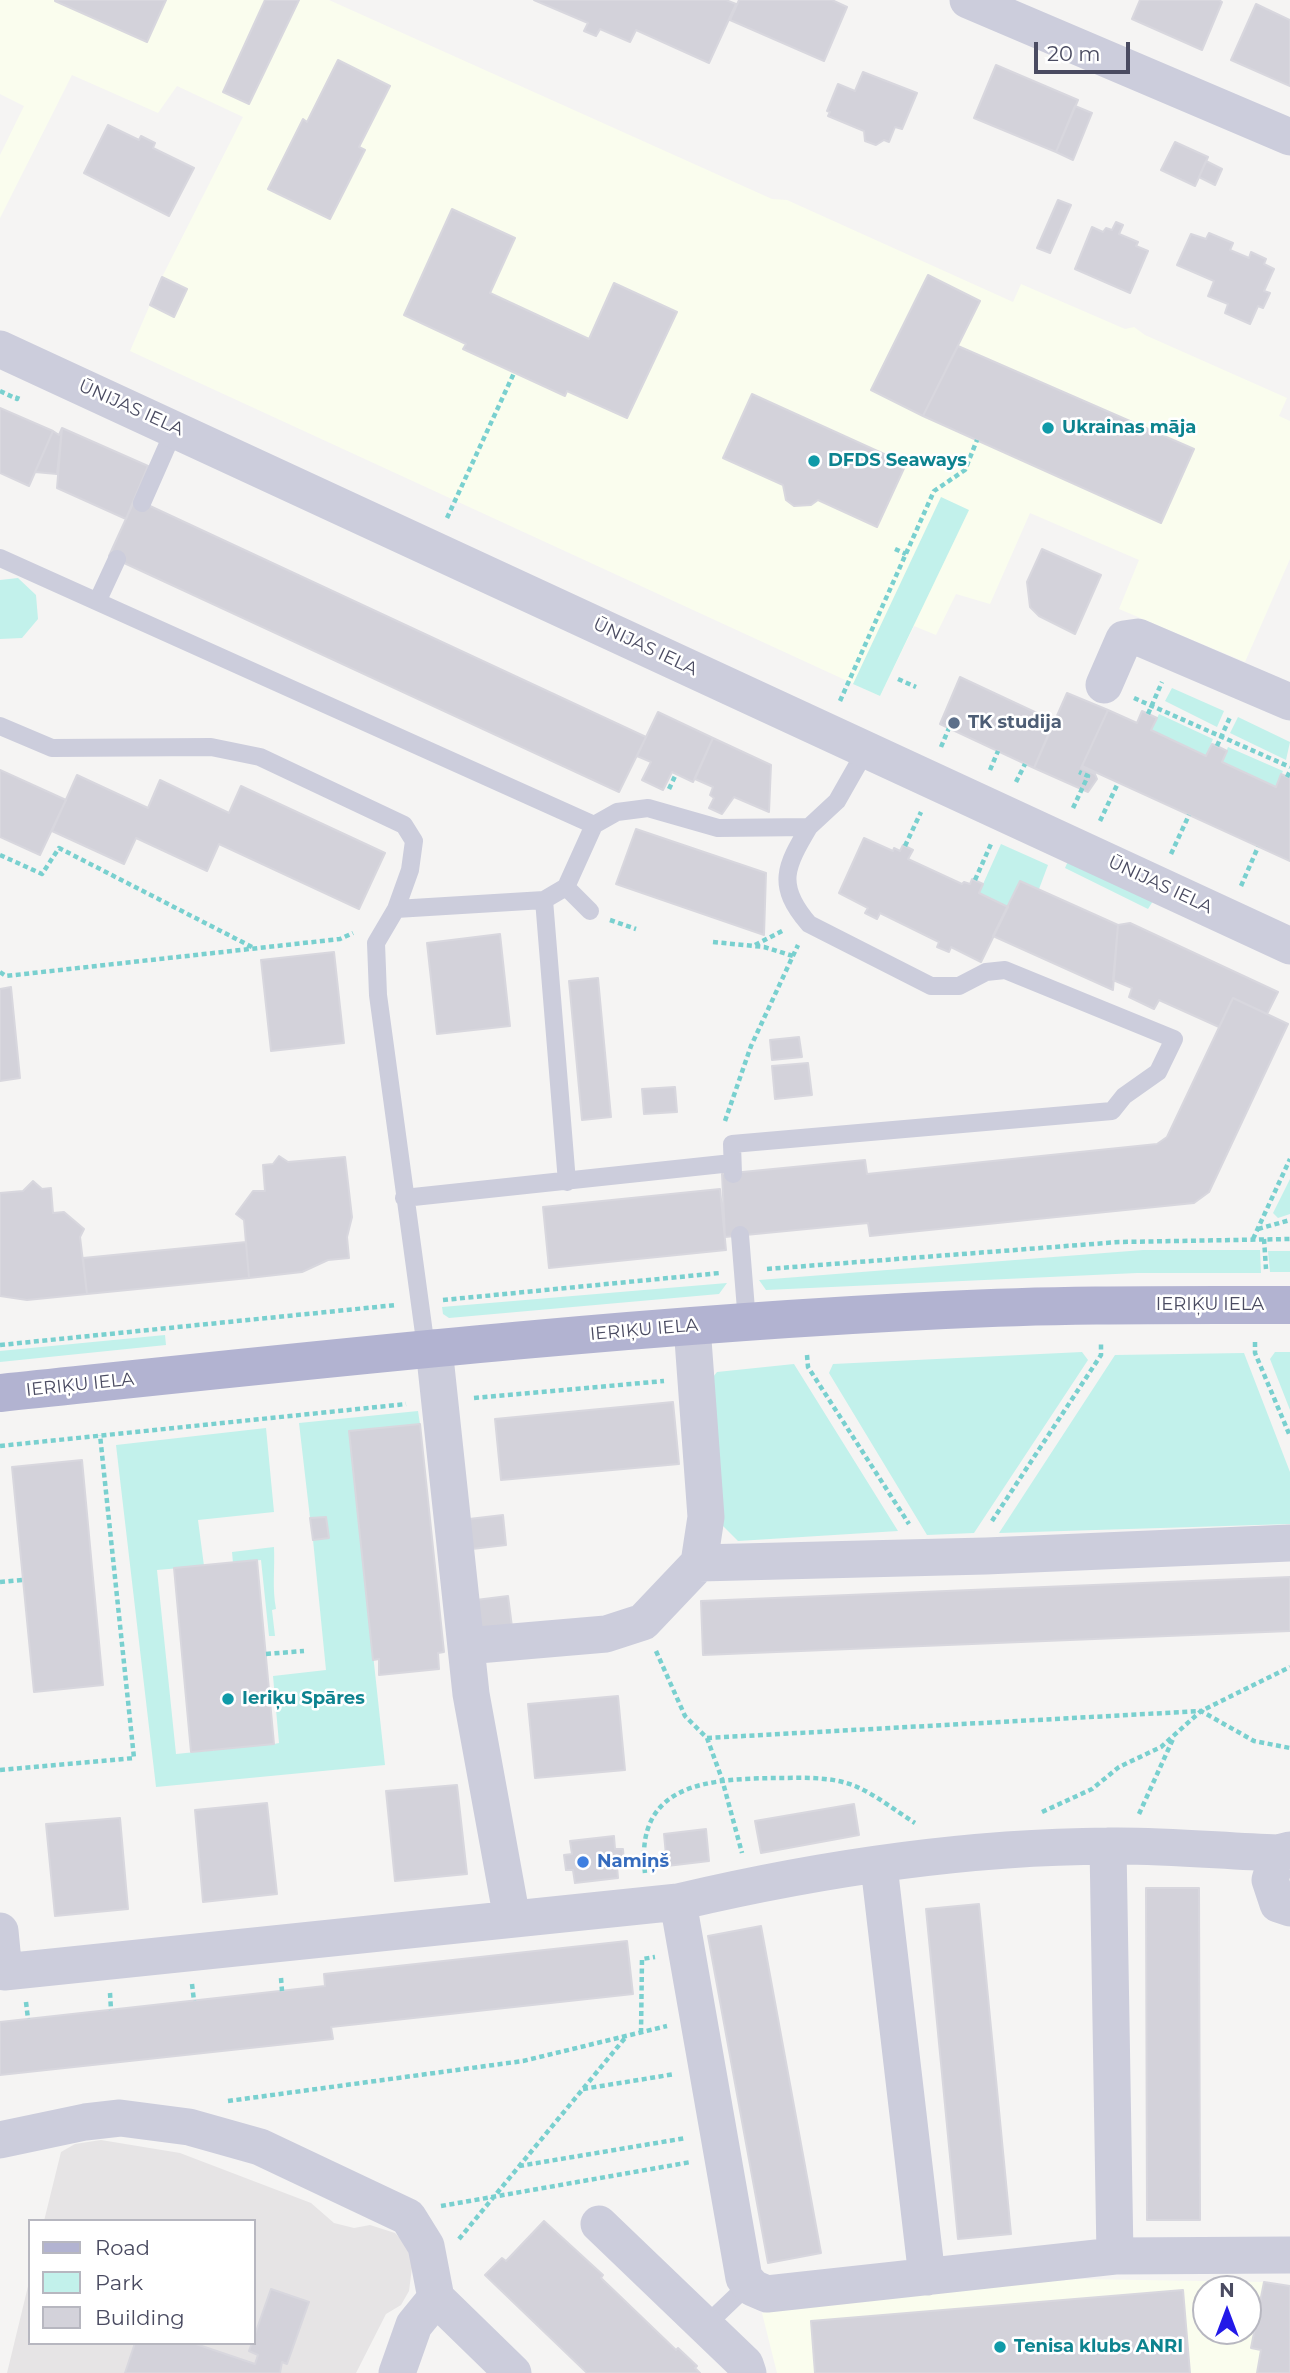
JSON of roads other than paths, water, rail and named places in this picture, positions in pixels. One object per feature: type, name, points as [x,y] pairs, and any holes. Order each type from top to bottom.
[{"type":"main road","name":"IERIĶU IELA","points":[[0,1393],[179,1363],[430,1348],[747,1322],[948,1310],[1290,1305]]},
{"type":"street","points":[[968,0],[1290,137]]},
{"type":"street","name":"ŪNIJAS IELA","points":[[0,349],[176,428],[1290,946]]},
{"type":"street","points":[[1104,685],[1124,639],[1138,638],[1290,702]]},
{"type":"street","points":[[466,1646],[606,1634],[643,1622],[699,1563],[706,1517],[692,1326]]},
{"type":"street","points":[[430,1348],[439,1401],[471,1694],[512,1919]]},
{"type":"street","points":[[699,1563],[986,1556],[1290,1543]]},
{"type":"street","points":[[0,1931],[4,1972],[664,1903],[750,1885],[963,1854],[1116,1846],[1284,1851],[1270,1880],[1278,1904],[1290,1908]]},
{"type":"street","points":[[1115,2256],[1116,1846]]},
{"type":"street","points":[[879,1866],[927,2277]]},
{"type":"street","points":[[664,1903],[686,1951],[744,2278],[749,2284],[767,2294],[1115,2256],[1290,2255]]},
{"type":"street","points":[[0,2140],[85,2122],[120,2119],[189,2127],[260,2147],[408,2217],[426,2246],[433,2281],[513,2373]]},
{"type":"street","points":[[599,2224],[745,2364],[748,2373]]},
{"type":"street","points":[[397,2373],[433,2281]]},
{"type":"lane","points":[[142,503],[176,428]]},
{"type":"lane","points":[[0,558],[594,825]]},
{"type":"lane","points":[[98,600],[117,559]]},
{"type":"lane","points":[[0,726],[52,748],[211,747],[260,757],[404,825],[414,841],[410,870],[396,909],[376,943],[386,1073],[419,1303],[430,1348]]},
{"type":"lane","points":[[404,1198],[733,1168],[732,1144],[1112,1111],[1124,1096],[1158,1072],[1174,1039],[1005,970],[986,972],[959,986],[931,986],[809,924],[796,909],[789,888],[786,865],[808,827],[837,802],[866,750]]},
{"type":"lane","points":[[396,909],[544,900],[566,887],[594,825],[617,812],[648,808],[718,828],[808,827]]},
{"type":"lane","points":[[566,887],[590,911]]},
{"type":"lane","points":[[544,900],[567,1182]]},
{"type":"lane","points":[[740,1235],[747,1322]]},
{"type":"lane","points":[[705,2326],[749,2284]]},
{"type":"place","name":"Ukrainas māja","points":[[1048,428]]},
{"type":"place","name":"DFDS Seaways","points":[[814,461]]},
{"type":"place","name":"TK studija","points":[[954,723]]},
{"type":"place","name":"Ieriķu Spāres","points":[[228,1699]]},
{"type":"place","name":"Namiņš","points":[[583,1862]]},
{"type":"place","name":"Tenisa klubs ANRI","points":[[1000,2347]]}]
